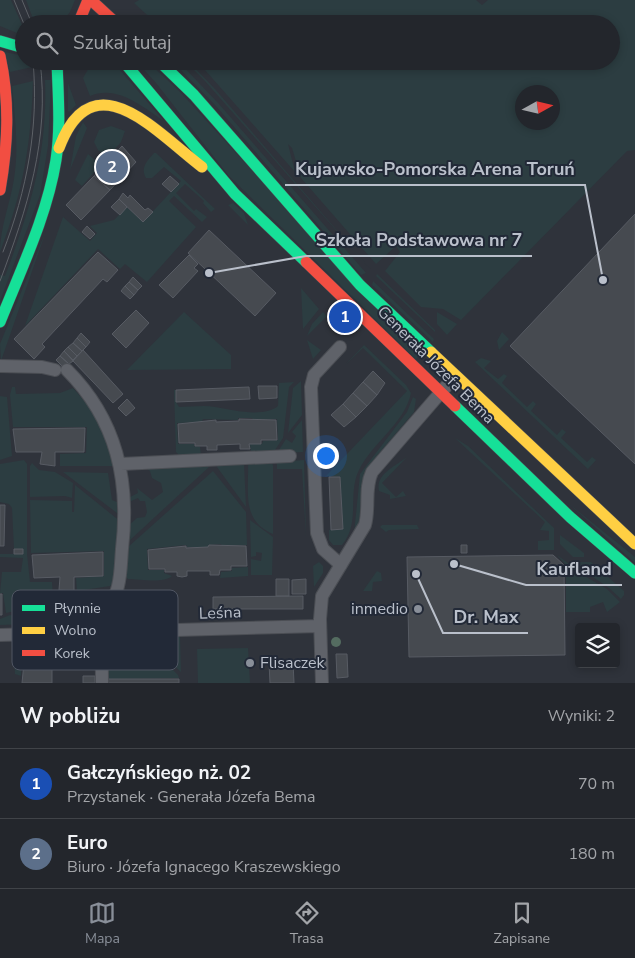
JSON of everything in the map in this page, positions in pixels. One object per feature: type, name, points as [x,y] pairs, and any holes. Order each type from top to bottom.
[{"type":"main road","points":[[82,15],[90,0],[107,15]]},
{"type":"main road","points":[[0,41],[15,45]]},
{"type":"main road","points":[[0,56],[10,116],[8,156],[0,188]]},
{"type":"main road","points":[[56,161],[59,107],[57,70]]},
{"type":"main road","name":"Generała Józefa Bema","points":[[131,70],[235,194],[354,307],[440,394],[570,517],[635,573]]},
{"type":"main road","name":"Generała Józefa Bema","points":[[168,70],[194,95],[360,285],[635,544]]},
{"type":"main road","points":[[0,322],[45,203],[63,135],[79,113],[94,104],[108,103],[122,107],[134,114],[235,194]]},
{"type":"street","points":[[340,347],[314,375],[311,388],[317,533],[323,549],[341,565]]},
{"type":"street","points":[[0,366],[42,367],[61,370],[82,387],[110,430],[121,464],[125,493],[123,545],[116,590]]},
{"type":"street","points":[[322,683],[320,626],[322,596],[365,525],[368,511],[368,485],[372,472],[456,376]]},
{"type":"street","points":[[121,464],[290,456]]},
{"type":"street","name":"Leśna","points":[[178,630],[320,626]]},
{"type":"street","points":[[102,670],[102,683]]},
{"type":"shaded area","points":[[0,0],[11,0],[18,15],[15,15],[15,32],[0,26]]},
{"type":"shaded area","points":[[26,0],[75,0],[68,15],[32,15]]},
{"type":"shaded area","points":[[139,0],[476,0],[482,5],[488,0],[635,0],[635,150],[627,151],[461,320],[443,309],[421,307],[385,271],[400,252],[396,246],[376,264],[301,178],[292,148],[288,144],[295,172],[205,70],[620,70],[620,15],[147,15],[134,3]]},
{"type":"shaded area","points":[[5,52],[15,54],[15,70],[19,70],[10,72]]},
{"type":"shaded area","points":[[88,70],[120,70],[164,121],[120,95],[100,93],[90,96],[83,78]]},
{"type":"shaded area","points":[[144,70],[157,70],[180,92],[421,354],[416,359],[229,176]]},
{"type":"shaded area","points":[[181,70],[187,70],[219,104],[366,273],[361,275],[216,106]]},
{"type":"shaded area","points":[[194,70],[197,70],[215,89],[371,270]]},
{"type":"shaded area","points":[[45,80],[51,80],[48,146],[40,195],[0,301],[0,275],[5,276],[36,180],[44,132]]},
{"type":"shaded area","points":[[33,81],[28,147],[24,168],[15,209],[0,252],[16,156],[12,86]]},
{"type":"shaded area","points":[[68,83],[76,105],[69,112],[68,111]]},
{"type":"shaded area","points":[[83,122],[87,128],[70,170],[76,136]]},
{"type":"shaded area","points":[[111,126],[125,131],[121,142],[108,157],[98,150],[94,142],[99,130]]},
{"type":"shaded area","points":[[154,153],[215,209],[211,212],[203,203],[204,201],[185,184],[176,193],[194,211],[196,209],[207,217],[202,222],[174,196],[169,201],[196,227],[147,282],[125,264],[120,269],[98,249],[25,326],[63,217],[90,241],[97,233],[90,226],[114,220],[127,207],[143,222],[181,181],[164,167],[152,178],[146,178],[144,168]]},
{"type":"shaded area","points":[[88,154],[97,162],[94,166],[97,169],[82,186],[75,180]]},
{"type":"shaded area","points":[[233,203],[244,213],[248,225],[228,205]]},
{"type":"shaded area","points":[[46,231],[1,361],[0,344]]},
{"type":"shaded area","points":[[377,274],[435,330],[435,332],[376,276]]},
{"type":"shaded area","points":[[373,281],[434,339],[433,342],[372,285]]},
{"type":"shaded area","points":[[301,288],[319,309],[303,329]]},
{"type":"shaded area","points":[[184,312],[231,355],[231,369],[127,370]]},
{"type":"shaded area","points":[[323,312],[327,316],[307,336],[312,324]]},
{"type":"shaded area","points":[[437,312],[457,324],[447,335],[437,324]]},
{"type":"shaded area","points":[[502,332],[509,339],[499,350],[497,341]]},
{"type":"shaded area","points":[[307,340],[321,350],[313,359]]},
{"type":"shaded area","points":[[364,345],[406,385],[411,393],[408,404],[402,414],[359,470],[354,489],[353,517],[348,536],[342,545],[333,545],[329,540],[329,530],[343,529],[340,477],[326,476],[407,391],[363,348],[345,365]]},
{"type":"shaded area","points":[[481,358],[491,361],[484,368],[498,379],[504,374],[507,376],[502,383],[527,407],[533,401],[536,404],[531,411],[557,435],[562,429],[566,432],[561,438],[587,462],[592,457],[596,460],[588,469],[475,362]]},
{"type":"shaded area","points":[[301,381],[302,415],[288,433],[293,388]]},
{"type":"shaded area","points":[[294,382],[289,387],[283,438],[273,453],[251,453],[250,444],[262,444],[263,441],[278,440],[277,419],[253,420],[252,418],[238,418],[238,420],[203,419],[202,422],[177,423],[178,444],[194,444],[194,446],[200,447],[201,455],[180,456],[176,452],[174,390],[176,390],[176,402],[179,407],[211,406],[239,411],[264,412],[278,406],[279,383]]},
{"type":"shaded area","points":[[12,387],[15,387],[16,394],[60,393],[73,388],[100,424],[109,444],[114,466],[60,466],[60,454],[86,453],[87,427],[13,427],[10,395]]},
{"type":"shaded area","points":[[0,396],[7,397],[12,456],[0,460]]},
{"type":"shaded area","points":[[413,397],[416,399],[414,412],[366,469],[362,485],[361,510],[354,534],[360,474],[407,412]]},
{"type":"shaded area","points":[[302,420],[303,452],[277,453],[286,439],[292,443],[296,436],[292,432]]},
{"type":"shaded area","points":[[455,438],[468,446],[554,528],[554,550],[538,550],[538,541],[549,540],[549,531],[540,530],[545,522]]},
{"type":"shaded area","points":[[407,457],[382,483],[396,497],[403,491],[406,496],[390,499],[390,495],[379,491],[380,480],[387,471]]},
{"type":"shaded area","points":[[24,460],[27,464],[27,554],[30,582],[52,582],[52,590],[12,590],[12,612],[6,613],[3,593],[0,593],[2,572],[21,572],[23,558],[0,557],[0,554],[23,554],[23,549],[14,549],[12,508],[9,504],[0,502],[0,464]]},
{"type":"shaded area","points":[[304,460],[306,537],[302,469],[277,469],[277,462]]},
{"type":"shaded area","points":[[272,462],[273,534],[256,521],[251,513],[248,495],[248,463]]},
{"type":"shaded area","points":[[32,463],[39,470],[55,472],[73,483],[72,498],[65,496],[30,497],[30,466]]},
{"type":"shaded area","points":[[244,463],[246,507],[217,467],[218,465]]},
{"type":"shaded area","points":[[209,465],[129,541],[128,526],[137,518],[145,517],[147,512],[145,501],[140,501],[138,498],[129,502],[128,498],[138,493],[137,488],[152,500],[163,492],[161,483],[152,478],[150,471],[147,469]]},
{"type":"shaded area","points":[[213,471],[246,512],[247,545],[222,546],[221,544],[208,545],[208,547],[187,547],[186,545],[147,549],[148,570],[164,570],[164,573],[172,576],[163,580],[128,579],[126,577],[127,548]]},
{"type":"shaded area","points":[[63,472],[108,473],[112,500],[122,504],[122,510],[117,513]]},
{"type":"shaded area","points":[[75,485],[121,522],[113,584],[110,586],[77,590],[76,578],[104,576],[104,551],[31,553],[30,500],[72,501],[72,512],[74,512]]},
{"type":"shaded area","points":[[568,503],[635,557],[635,563]]},
{"type":"shaded area","points":[[250,520],[273,537],[272,575],[251,575],[251,559],[261,561],[262,553],[256,552],[256,556],[251,557]]},
{"type":"shaded area","points":[[382,525],[417,525],[419,529],[389,530],[386,532],[380,527]]},
{"type":"shaded area","points":[[560,535],[584,553],[584,557],[573,557],[560,544]]},
{"type":"shaded area","points":[[557,555],[588,578],[607,589],[620,602],[607,612],[603,602],[590,607],[590,612],[566,612],[566,565]]},
{"type":"shaded area","points":[[319,562],[323,566],[323,573],[314,587],[313,566]]},
{"type":"shaded area","points":[[571,562],[591,562],[624,591],[624,595],[621,599],[609,588]]},
{"type":"shaded area","points":[[248,567],[248,576],[220,578],[221,572],[232,571],[232,568]]},
{"type":"shaded area","points":[[377,571],[381,573],[382,581],[373,582],[372,591],[363,591]]},
{"type":"shaded area","points":[[12,616],[12,625],[0,625],[0,619]]},
{"type":"shaded area","points":[[178,636],[180,636],[181,672],[178,669]]},
{"type":"shaded area","points":[[248,648],[250,683],[198,683],[197,649]]},
{"type":"shaded area","points":[[15,670],[21,670],[21,676],[15,674]]},
{"type":"shaded area","points":[[106,670],[173,670],[179,678],[106,679]]},
{"type":"building","points":[[122,146],[136,162],[110,190],[94,176]]},
{"type":"building","points":[[94,176],[110,190],[81,220],[66,205]]},
{"type":"building","points":[[170,176],[179,184],[171,192],[162,184]]},
{"type":"building","points":[[123,193],[128,198],[130,195],[145,210],[148,208],[153,212],[143,222],[119,199]]},
{"type":"building","points":[[119,199],[127,207],[120,215],[111,207]]},
{"type":"building","points":[[635,214],[635,464],[510,346]]},
{"type":"building","points":[[87,226],[95,234],[90,239],[82,232]]},
{"type":"building","points":[[209,230],[276,293],[255,316],[188,253]]},
{"type":"building","points":[[98,252],[118,270],[107,282],[103,279],[42,344],[45,347],[34,359],[14,339]]},
{"type":"building","points":[[189,255],[198,264],[194,268],[198,271],[173,298],[159,285]]},
{"type":"building","points":[[133,277],[142,286],[138,290],[129,282]]},
{"type":"building","points":[[129,282],[138,290],[134,295],[125,286]]},
{"type":"building","points":[[125,286],[134,295],[130,299],[121,291]]},
{"type":"building","points":[[136,310],[149,323],[126,348],[112,334]]},
{"type":"building","points":[[81,333],[90,342],[86,347],[77,338]]},
{"type":"building","points":[[77,338],[86,347],[82,351],[73,343]]},
{"type":"building","points":[[73,343],[82,351],[77,356],[68,347]]},
{"type":"building","points":[[68,347],[77,356],[73,360],[64,351]]},
{"type":"building","points":[[83,350],[123,394],[113,403],[73,361]]},
{"type":"building","points":[[64,351],[73,361],[69,364],[60,356]]},
{"type":"building","points":[[60,356],[69,364],[65,369],[56,360]]},
{"type":"building","points":[[373,371],[385,383],[377,395],[363,382]]},
{"type":"building","points":[[363,382],[377,395],[367,406],[353,393]]},
{"type":"building","points":[[258,386],[277,386],[277,398],[259,399]]},
{"type":"building","points":[[249,387],[250,399],[176,402],[176,390]]},
{"type":"building","points":[[353,393],[367,406],[356,417],[343,404]]},
{"type":"building","points":[[127,399],[135,408],[126,416],[118,408]]},
{"type":"building","points":[[343,404],[356,417],[344,427],[331,415]]},
{"type":"building","points":[[239,419],[276,420],[277,440],[261,440],[261,444],[249,444],[250,449],[240,449],[240,444],[217,445],[217,450],[207,450],[207,446],[195,446],[195,443],[179,443],[178,424],[216,420],[216,422],[239,421]]},
{"type":"building","points":[[85,428],[84,452],[55,452],[55,466],[40,464],[42,452],[16,452],[13,429]]},
{"type":"building","points":[[329,477],[340,477],[343,529],[331,530]]},
{"type":"building","points":[[0,505],[5,505],[4,546],[0,546]]},
{"type":"building","points":[[209,545],[246,546],[247,566],[231,566],[231,570],[220,570],[219,575],[210,575],[210,571],[187,571],[187,576],[182,577],[177,576],[177,572],[165,572],[165,569],[149,569],[148,550],[186,546],[186,548],[208,547]]},
{"type":"building","points":[[461,545],[467,545],[467,553],[461,553]]},
{"type":"building","points":[[14,549],[23,549],[23,554],[14,554]]},
{"type":"building","points":[[103,552],[103,576],[74,577],[74,590],[59,590],[60,577],[34,578],[32,555]]},
{"type":"building","points":[[553,555],[564,565],[565,655],[409,657],[407,557]]},
{"type":"building","points":[[276,579],[289,579],[289,596],[276,596]]},
{"type":"building","points":[[306,579],[306,594],[292,594],[292,580]]},
{"type":"building","points":[[0,594],[2,594],[2,615],[0,615]]},
{"type":"building","points":[[303,596],[303,609],[213,609],[213,597]]},
{"type":"building","points":[[336,654],[347,654],[348,677],[337,678]]},
{"type":"building","points":[[293,662],[294,683],[270,683],[269,663]]},
{"type":"building","points":[[23,670],[52,670],[52,683],[22,683]]},
{"type":"building","points":[[83,676],[95,676],[95,683],[83,683]]},
{"type":"building","points":[[107,679],[179,679],[179,683],[107,683]]},
{"type":"tram line","points":[[14,0],[20,15]]},
{"type":"tram line","points":[[22,0],[28,15]]},
{"type":"tram line","points":[[3,252],[25,182],[34,110],[33,70]]},
{"type":"tram line","points":[[0,281],[19,227],[34,173],[42,118],[41,70]]},
{"type":"traffic: fast","points":[[0,41],[15,45]]},
{"type":"traffic: fast","points":[[0,322],[40,222],[52,181],[58,135],[57,70]]},
{"type":"traffic: fast","points":[[131,70],[235,194],[306,262]]},
{"type":"traffic: fast","points":[[168,70],[194,95],[360,285],[431,352]]},
{"type":"traffic: fast","points":[[455,406],[570,517],[635,573]]},
{"type":"traffic: slow","points":[[59,148],[73,122],[89,108],[107,105],[126,111],[146,122],[202,167]]},
{"type":"traffic: slow","points":[[431,352],[635,544]]},
{"type":"traffic: jam","points":[[82,15],[88,0]]},
{"type":"traffic: jam","points":[[91,0],[107,15]]},
{"type":"traffic: jam","points":[[0,56],[7,106],[5,156],[0,190]]},
{"type":"traffic: jam","points":[[306,262],[455,406]]},
{"type":"place","name":"Euro","points":[[112,167]]},
{"type":"place","name":"Szkoła Podstawowa nr 7","points":[[209,273]]},
{"type":"place","name":"Kujawsko-Pomorska Arena Toruń","points":[[603,280]]},
{"type":"place","name":"Gałczyńskiego nż. 02","points":[[345,317]]},
{"type":"place","name":"Kaufland","points":[[454,564]]},
{"type":"place","name":"Dr. Max","points":[[416,574]]},
{"type":"place","name":"inmedio","points":[[418,609]]},
{"type":"place","name":"Flisaczek","points":[[250,663]]}]
